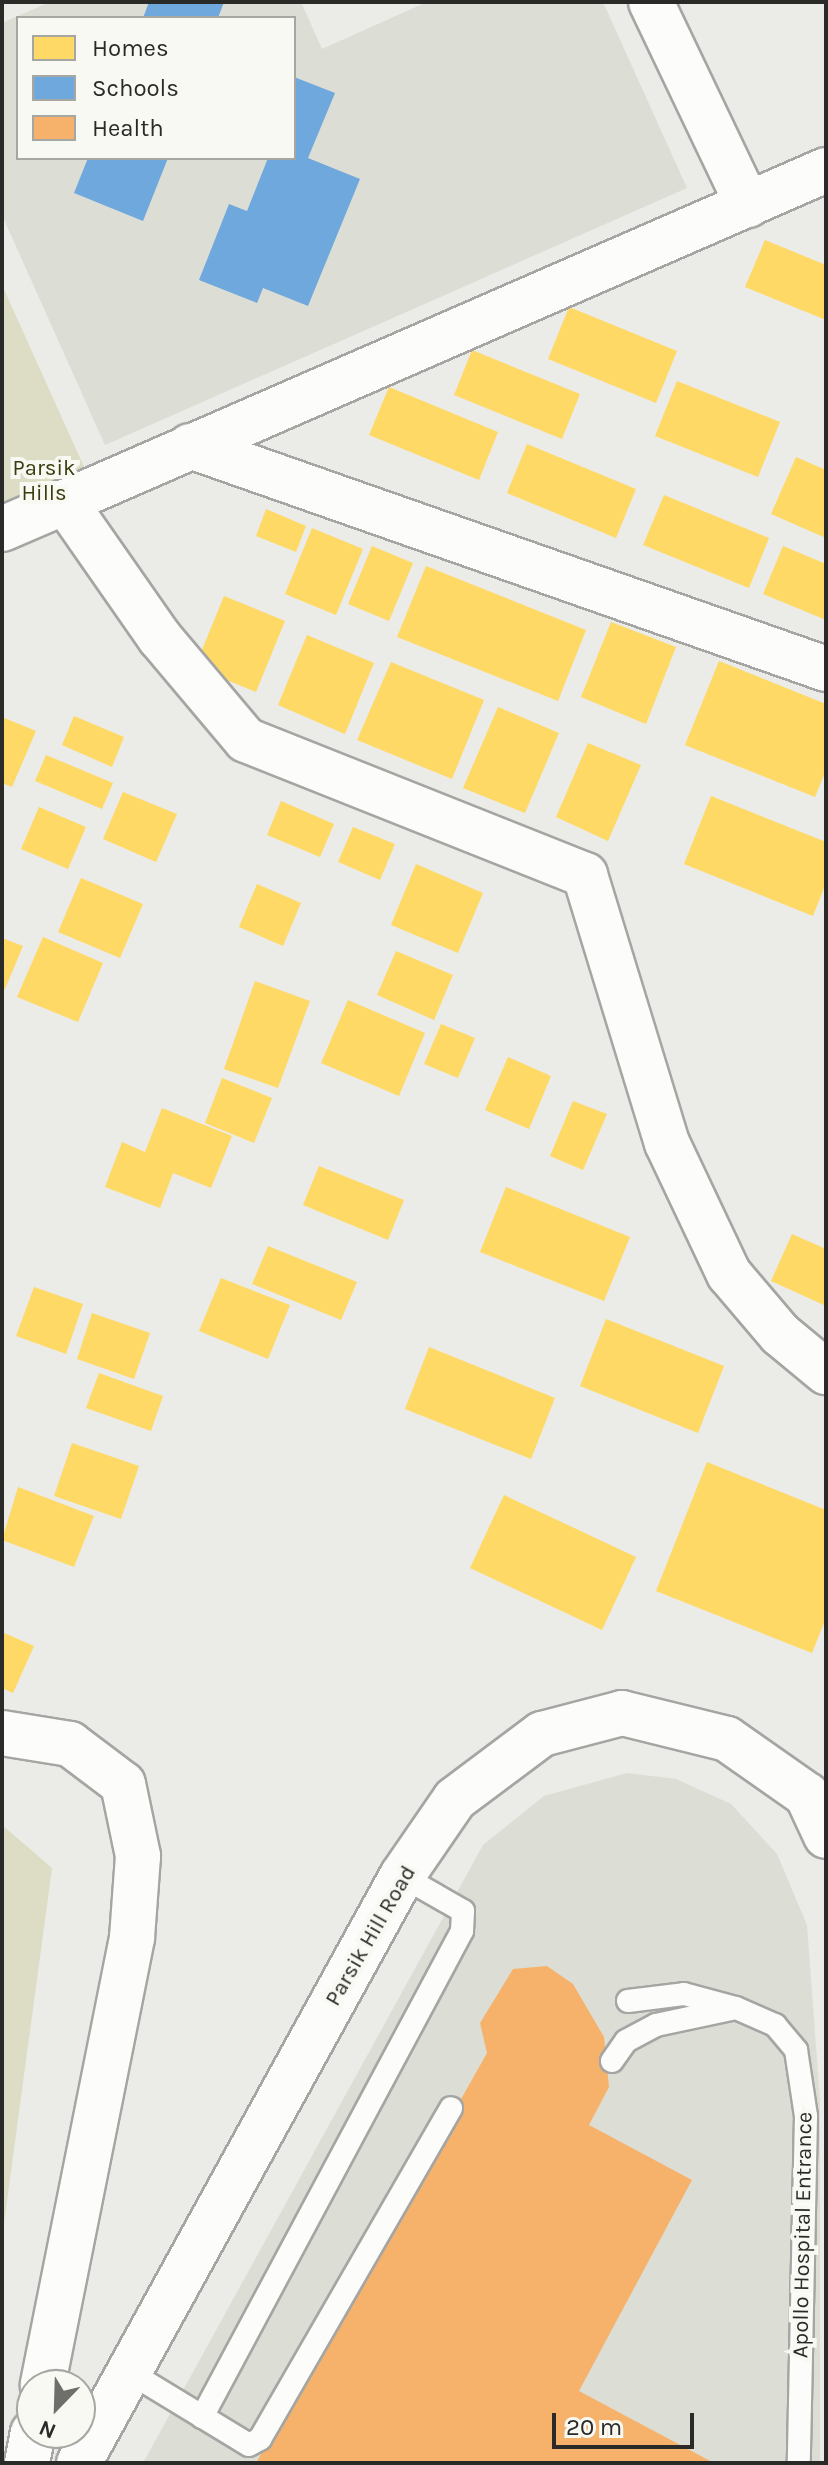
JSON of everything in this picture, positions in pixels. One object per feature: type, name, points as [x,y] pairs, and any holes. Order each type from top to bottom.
[{"type":"street","points":[[651,2],[748,205]]},
{"type":"street","points":[[2,529],[826,170]]},
{"type":"street","points":[[190,446],[826,669]]},
{"type":"street","points":[[65,502],[160,638],[246,740],[585,875],[667,1143],[729,1274],[780,1334],[826,1372]]},
{"type":"street","name":"Parsik Hill Road","points":[[79,2463],[402,1876],[455,1799],[542,1734],[622,1713],[727,1739],[807,1795],[826,1836]]},
{"type":"street","points":[[2,1733],[70,1744],[123,1784],[138,1856],[132,1938],[46,2369]]},
{"type":"lane","points":[[202,2417],[462,1931],[463,1911],[402,1876]]},
{"type":"lane","name":"Apollo Hospital Entrance","points":[[628,2001],[684,1994],[736,2008],[775,2025],[796,2050],[802,2083],[799,2463]]},
{"type":"lane","points":[[612,2061],[626,2041],[656,2025],[736,2008]]},
{"type":"lane","points":[[129,2372],[249,2445],[260,2439],[451,2108]]},
{"type":"shaded area","points":[[50,2],[301,2],[322,49],[427,2],[603,2],[687,188],[105,445],[2,215],[2,23],[16,17],[16,160],[296,160],[296,16],[18,16]]},
{"type":"shaded area","points":[[627,1773],[676,1779],[731,1804],[777,1854],[807,1925],[820,2100],[820,2463],[143,2463],[483,1845],[544,1796]]},
{"type":"green space","name":"Parsik Hills","points":[[2,285],[103,509],[2,534]]},
{"type":"green space","points":[[2,1825],[52,1868],[2,2238]]},
{"type":"building: Homes","points":[[765,240],[826,265],[826,320],[745,287]]},
{"type":"building: Homes","points":[[569,307],[677,351],[656,403],[548,359]]},
{"type":"building: Homes","points":[[472,350],[580,394],[562,439],[454,395]]},
{"type":"building: Homes","points":[[677,381],[780,422],[758,477],[655,436]]},
{"type":"building: Homes","points":[[389,387],[498,432],[479,480],[369,435]]},
{"type":"building: Homes","points":[[527,444],[636,489],[616,538],[507,493]]},
{"type":"building: Homes","points":[[796,457],[826,470],[826,538],[771,514]]},
{"type":"building: Homes","points":[[664,495],[769,538],[749,588],[643,545]]},
{"type":"building: Homes","points":[[266,509],[306,526],[296,552],[256,536]]},
{"type":"building: Homes","points":[[312,528],[363,549],[336,615],[285,594]]},
{"type":"building: Homes","points":[[372,546],[413,563],[389,621],[348,604]]},
{"type":"building: Homes","points":[[783,546],[826,564],[826,620],[763,594]]},
{"type":"building: Homes","points":[[426,566],[586,630],[558,701],[397,637]]},
{"type":"building: Homes","points":[[224,596],[285,621],[256,692],[195,667]]},
{"type":"building: Homes","points":[[611,622],[676,647],[646,724],[581,697]]},
{"type":"building: Homes","points":[[307,635],[374,663],[345,734],[278,705]]},
{"type":"building: Homes","points":[[719,661],[826,704],[826,770],[815,797],[685,745]]},
{"type":"building: Homes","points":[[391,662],[484,700],[452,779],[357,740]]},
{"type":"building: Homes","points":[[498,707],[559,733],[525,813],[463,788]]},
{"type":"building: Homes","points":[[74,716],[124,737],[112,767],[62,745]]},
{"type":"building: Homes","points":[[2,717],[36,731],[12,787],[2,783]]},
{"type":"building: Homes","points":[[588,743],[641,765],[608,841],[556,817]]},
{"type":"building: Homes","points":[[46,755],[113,783],[102,809],[35,781]]},
{"type":"building: Homes","points":[[123,792],[177,814],[156,862],[103,839]]},
{"type":"building: Homes","points":[[711,796],[826,842],[826,883],[813,916],[684,864]]},
{"type":"building: Homes","points":[[281,801],[334,824],[320,857],[267,835]]},
{"type":"building: Homes","points":[[39,807],[86,827],[68,869],[21,849]]},
{"type":"building: Homes","points":[[353,827],[395,844],[380,880],[338,862]]},
{"type":"building: Homes","points":[[416,864],[483,893],[458,953],[391,925]]},
{"type":"building: Homes","points":[[81,878],[143,904],[120,958],[58,932]]},
{"type":"building: Homes","points":[[257,884],[301,903],[283,946],[239,927]]},
{"type":"building: Homes","points":[[43,937],[103,963],[78,1022],[17,997]]},
{"type":"building: Homes","points":[[2,938],[23,946],[5,989],[2,988]]},
{"type":"building: Homes","points":[[396,951],[453,975],[434,1020],[377,995]]},
{"type":"building: Homes","points":[[255,981],[310,1001],[278,1088],[224,1069]]},
{"type":"building: Homes","points":[[348,1000],[425,1033],[399,1096],[321,1063]]},
{"type":"building: Homes","points":[[441,1024],[475,1038],[458,1078],[424,1064]]},
{"type":"building: Homes","points":[[508,1057],[551,1076],[529,1129],[485,1110]]},
{"type":"building: Homes","points":[[222,1078],[272,1098],[254,1143],[205,1123]]},
{"type":"building: Homes","points":[[573,1101],[607,1114],[583,1170],[550,1156]]},
{"type":"building: Homes","points":[[162,1108],[232,1136],[211,1188],[173,1173],[160,1208],[105,1187],[122,1142],[145,1152]]},
{"type":"building: Homes","points":[[319,1166],[404,1200],[388,1240],[303,1205]]},
{"type":"building: Homes","points":[[506,1187],[630,1237],[604,1301],[480,1252]]},
{"type":"building: Homes","points":[[792,1234],[826,1249],[826,1306],[771,1281]]},
{"type":"building: Homes","points":[[268,1246],[357,1282],[341,1320],[252,1284]]},
{"type":"building: Homes","points":[[221,1278],[290,1305],[268,1359],[199,1331]]},
{"type":"building: Homes","points":[[34,1287],[83,1304],[66,1354],[16,1336]]},
{"type":"building: Homes","points":[[92,1313],[150,1333],[134,1379],[77,1359]]},
{"type":"building: Homes","points":[[606,1319],[724,1366],[698,1433],[580,1386]]},
{"type":"building: Homes","points":[[429,1347],[555,1398],[531,1459],[405,1409]]},
{"type":"building: Homes","points":[[99,1373],[163,1396],[151,1431],[86,1408]]},
{"type":"building: Homes","points":[[72,1443],[139,1466],[121,1519],[54,1496]]},
{"type":"building: Homes","points":[[707,1462],[826,1510],[826,1618],[812,1653],[656,1591]]},
{"type":"building: Homes","points":[[18,1487],[94,1516],[74,1567],[2,1540]]},
{"type":"building: Homes","points":[[504,1495],[636,1557],[602,1630],[470,1568]]},
{"type":"building: Homes","points":[[2,1632],[34,1646],[13,1693],[2,1688]]},
{"type":"building: Schools","points":[[149,2],[224,2],[219,16],[144,16]]},
{"type":"building: Schools","points":[[296,78],[335,93],[308,158],[360,179],[308,306],[263,288],[257,303],[199,280],[229,204],[247,211],[267,160],[296,160]]},
{"type":"building: Schools","points":[[87,160],[167,160],[143,221],[74,193]]},
{"type":"building: Health","points":[[547,1966],[573,1984],[604,2037],[609,2087],[589,2125],[692,2180],[579,2391],[714,2463],[256,2463],[487,2053],[480,2023],[513,1969]]}]
